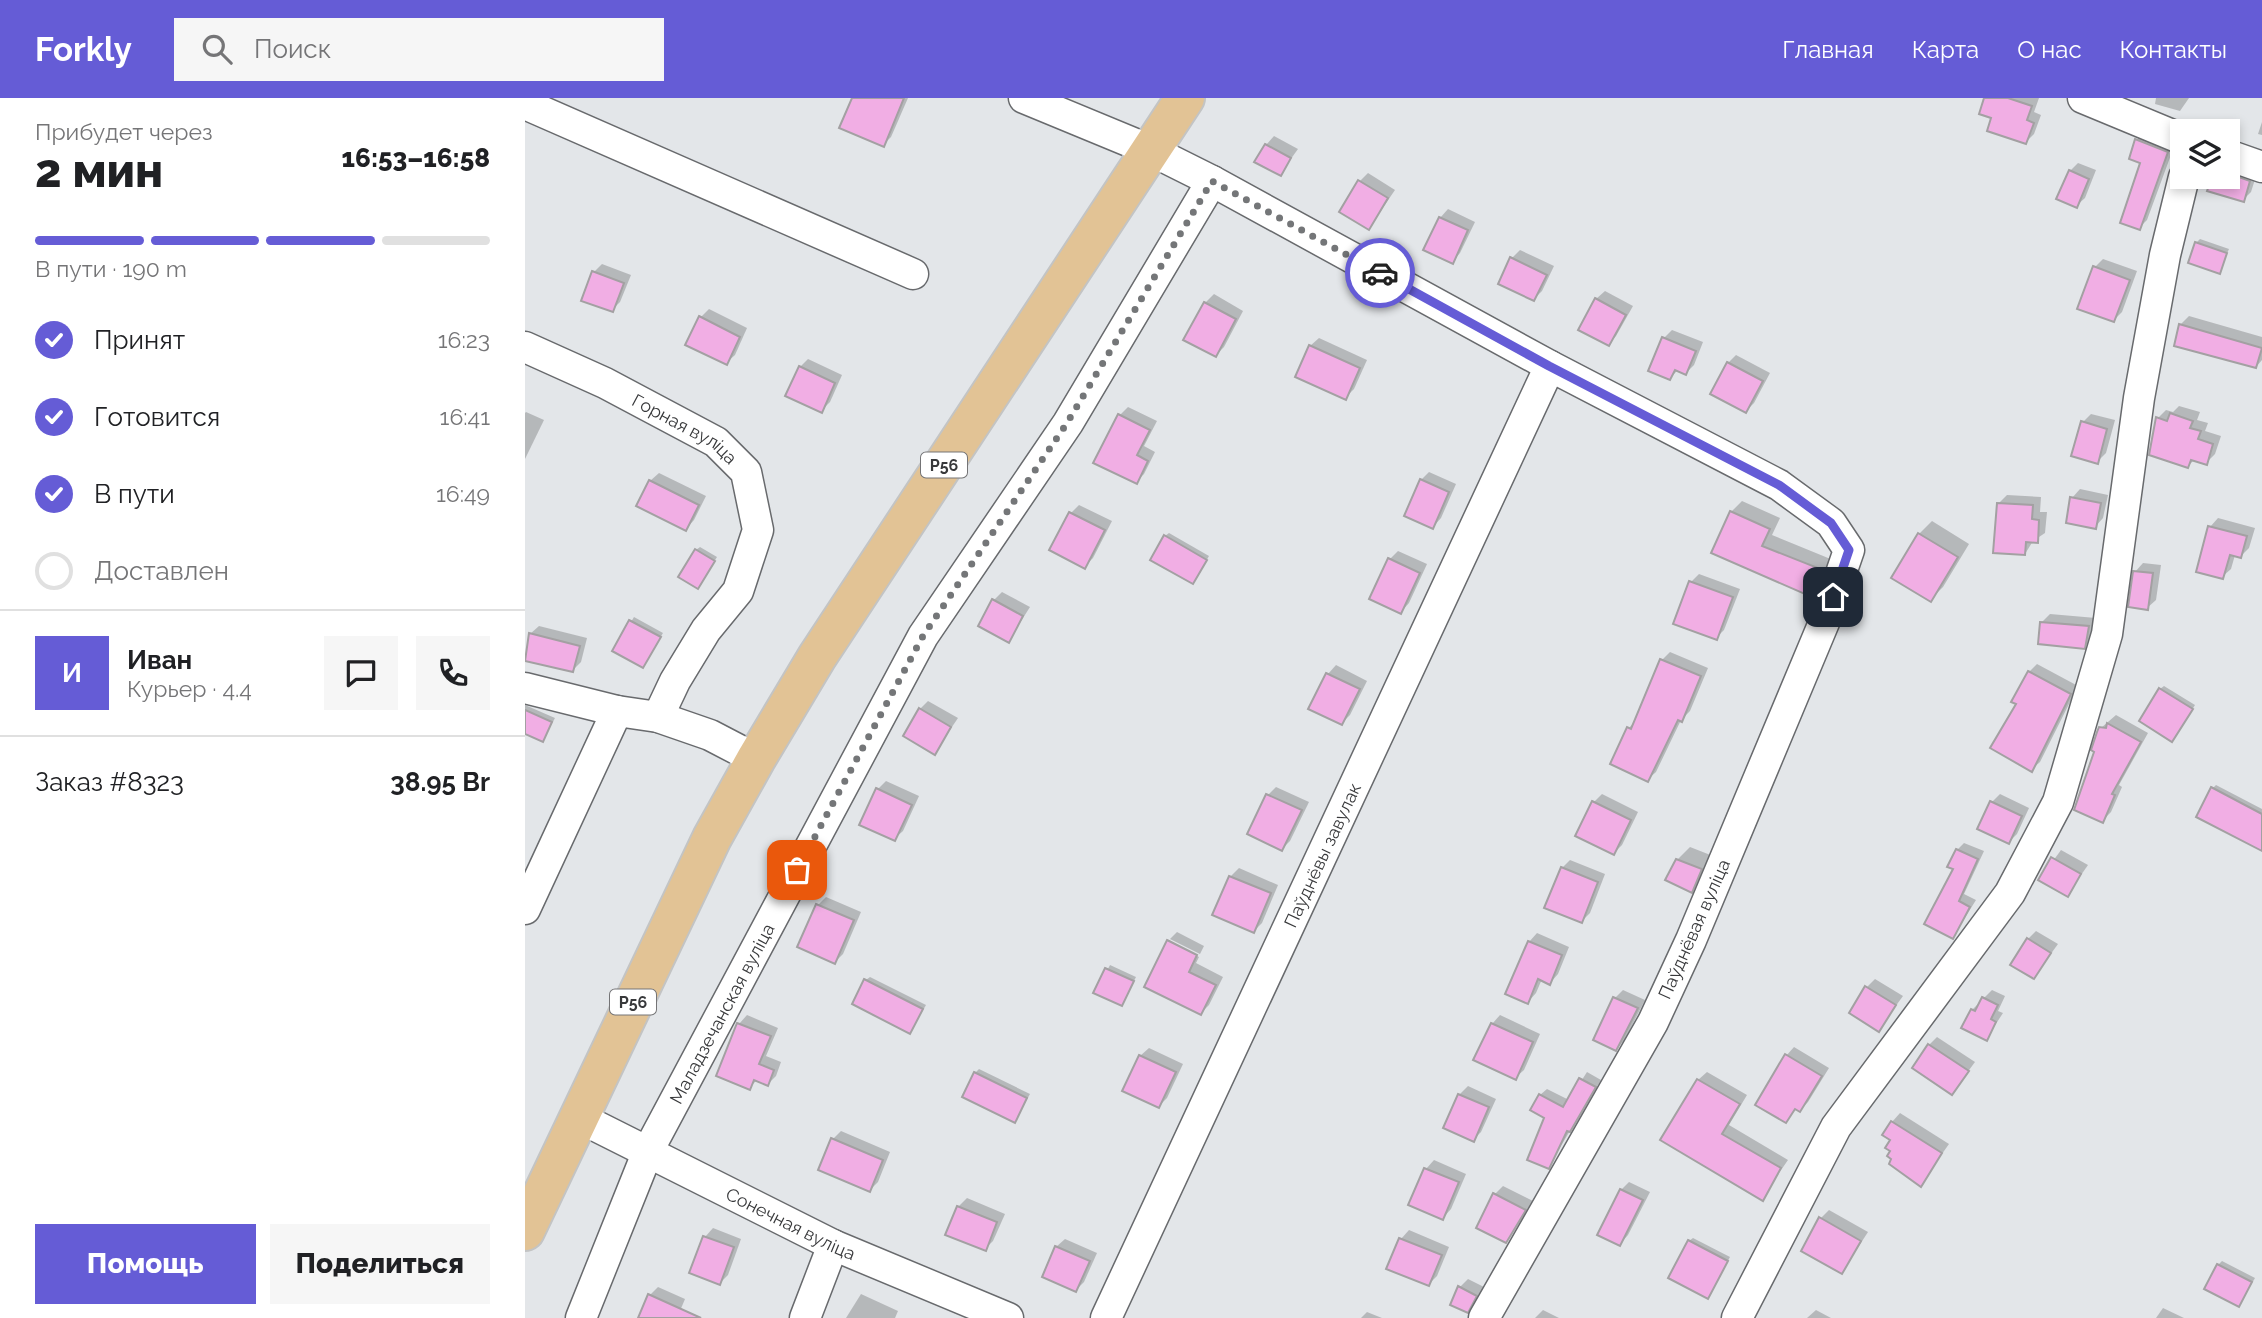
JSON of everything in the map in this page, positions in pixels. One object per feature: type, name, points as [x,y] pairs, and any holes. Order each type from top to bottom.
[{"type":"main road","name":"Р56","points":[[525,1231],[712,838],[756,759],[817,657],[1185,98]]},
{"type":"street","points":[[1024,98],[1069,107],[1212,181],[1544,378]]},
{"type":"street","points":[[2083,98],[2170,134]]},
{"type":"street","points":[[525,104],[913,275]]},
{"type":"street","points":[[2240,159],[2262,167]]},
{"type":"street","name":"Маладзечанская вуліца","points":[[581,1318],[648,1151],[923,636],[1067,423],[1212,181]]},
{"type":"street","points":[[1737,1318],[1836,1127],[2010,893],[2058,802],[2108,634],[2139,398],[2165,255],[2181,189]]},
{"type":"street","name":"Горная вуліца","points":[[525,347],[605,383],[716,443],[746,472],[758,530],[738,591],[699,640],[658,717]]},
{"type":"street","name":"Паўднёвая вуліца","points":[[1484,1318],[1653,1022],[1691,940],[1825,620],[1849,550],[1831,523],[1779,485],[1544,378]]},
{"type":"street","name":"Паўднёвы завулак","points":[[1106,1318],[1544,378]]},
{"type":"street","points":[[525,688],[617,711],[658,717],[710,735],[756,759]]},
{"type":"street","points":[[525,909],[617,711]]},
{"type":"street","name":"Сонечная вуліца","points":[[578,1117],[833,1245],[1008,1318]]},
{"type":"street","points":[[805,1318],[833,1245]]},
{"type":"building","points":[[852,98],[904,98],[884,147],[839,128]]},
{"type":"building","points":[[1984,98],[2008,98],[2032,106],[2027,120],[2034,123],[2026,144],[1987,131],[1991,118],[1979,114]]},
{"type":"building","points":[[2135,139],[2168,152],[2140,230],[2120,223],[2140,163],[2129,159]]},
{"type":"building","points":[[1265,144],[1291,158],[1281,176],[1254,162]]},
{"type":"building","points":[[2069,170],[2089,179],[2077,208],[2056,199]]},
{"type":"building","points":[[2240,177],[2250,181],[2244,202],[2207,191],[2240,189]]},
{"type":"building","points":[[1358,180],[1388,198],[1369,230],[1339,212]]},
{"type":"building","points":[[1439,217],[1468,230],[1453,264],[1423,250]]},
{"type":"building","points":[[2195,242],[2227,253],[2220,274],[2188,263]]},
{"type":"building","points":[[1510,257],[1547,275],[1534,301],[1498,284]]},
{"type":"building","points":[[2093,266],[2130,280],[2114,322],[2077,309]]},
{"type":"building","points":[[592,271],[624,283],[613,312],[581,301]]},
{"type":"building","points":[[1595,298],[1626,315],[1609,346],[1578,330]]},
{"type":"building","points":[[1204,302],[1236,319],[1216,357],[1183,340]]},
{"type":"building","points":[[699,316],[740,337],[727,365],[685,345]]},
{"type":"building","points":[[2179,324],[2262,348],[2256,368],[2174,346]]},
{"type":"building","points":[[1662,337],[1696,351],[1686,375],[1675,370],[1670,380],[1648,371]]},
{"type":"building","points":[[1309,345],[1360,368],[1346,400],[1295,377]]},
{"type":"building","points":[[1727,362],[1763,381],[1746,413],[1710,394]]},
{"type":"building","points":[[799,366],[835,383],[822,413],[785,396]]},
{"type":"building","points":[[2170,413],[2193,421],[2190,428],[2201,431],[2198,439],[2213,444],[2207,465],[2191,460],[2188,468],[2149,455],[2156,417],[2167,421]]},
{"type":"building","points":[[1118,414],[1150,430],[1137,455],[1148,461],[1137,484],[1093,463]]},
{"type":"building","points":[[2081,421],[2107,429],[2098,464],[2071,456]]},
{"type":"building","points":[[1420,479],[1449,492],[1433,529],[1404,516]]},
{"type":"building","points":[[649,480],[699,505],[686,531],[636,506]]},
{"type":"building","points":[[2070,497],[2101,503],[2096,529],[2066,523]]},
{"type":"building","points":[[1997,503],[2033,505],[2032,519],[2039,520],[2038,543],[2026,542],[2025,555],[1993,553]]},
{"type":"building","points":[[1730,511],[1770,529],[1762,546],[1823,570],[1814,598],[1711,553]]},
{"type":"building","points":[[1069,512],[1105,530],[1085,569],[1049,550]]},
{"type":"building","points":[[2208,526],[2247,536],[2241,558],[2230,555],[2223,579],[2196,572]]},
{"type":"building","points":[[1918,533],[1958,557],[1931,602],[1891,578]]},
{"type":"building","points":[[1164,535],[1207,560],[1193,584],[1150,560]]},
{"type":"building","points":[[695,549],[715,561],[698,589],[678,577]]},
{"type":"building","points":[[1388,558],[1420,573],[1401,614],[1369,599]]},
{"type":"building","points":[[2133,571],[2153,573],[2148,610],[2128,607]]},
{"type":"building","points":[[1689,581],[1733,597],[1717,640],[1673,624]]},
{"type":"building","points":[[992,599],[1023,616],[1009,643],[978,626]]},
{"type":"building","points":[[629,620],[661,637],[643,668],[612,651]]},
{"type":"building","points":[[2040,622],[2089,626],[2085,649],[2038,644]]},
{"type":"building","points":[[529,633],[580,646],[573,672],[525,661]]},
{"type":"building","points":[[1660,659],[1701,676],[1682,722],[1678,720],[1648,782],[1610,764],[1627,727],[1631,729]]},
{"type":"building","points":[[2028,671],[2071,694],[2032,772],[1990,748],[2016,704],[2011,702]]},
{"type":"building","points":[[1326,673],[1360,689],[1342,725],[1308,709]]},
{"type":"building","points":[[2159,688],[2193,709],[2172,742],[2139,721]]},
{"type":"building","points":[[919,708],[951,727],[935,755],[903,736]]},
{"type":"building","points":[[525,710],[552,722],[543,742],[525,734]]},
{"type":"building","points":[[2107,723],[2141,742],[2112,794],[2115,795],[2103,823],[2074,810],[2094,752],[2091,750],[2097,732],[2099,727],[2106,728]]},
{"type":"building","points":[[2211,787],[2262,814],[2262,851],[2196,817]]},
{"type":"building","points":[[876,788],[912,805],[895,841],[859,825]]},
{"type":"building","points":[[1266,794],[1302,810],[1282,851],[1247,834]]},
{"type":"building","points":[[1592,801],[1631,820],[1614,855],[1575,836]]},
{"type":"building","points":[[1990,801],[2022,816],[2009,844],[1977,829]]},
{"type":"building","points":[[1956,849],[1978,859],[1959,901],[1970,907],[1953,939],[1924,924],[1953,869],[1947,867]]},
{"type":"building","points":[[2051,857],[2081,874],[2068,897],[2038,880]]},
{"type":"building","points":[[1676,859],[1702,869],[1692,893],[1665,880]]},
{"type":"building","points":[[1561,867],[1598,882],[1582,923],[1544,908]]},
{"type":"building","points":[[1229,876],[1271,893],[1254,933],[1212,915]]},
{"type":"building","points":[[816,904],[854,920],[835,964],[797,947]]},
{"type":"building","points":[[2027,938],[2051,953],[2034,979],[2010,965]]},
{"type":"building","points":[[1167,940],[1197,955],[1189,972],[1216,985],[1201,1015],[1144,987]]},
{"type":"building","points":[[1528,941],[1562,955],[1550,985],[1538,979],[1528,1004],[1505,994]]},
{"type":"building","points":[[1105,968],[1134,981],[1122,1006],[1093,993]]},
{"type":"building","points":[[864,979],[923,1009],[910,1034],[852,1004]]},
{"type":"building","points":[[1865,986],[1896,1005],[1879,1032],[1849,1013]]},
{"type":"building","points":[[1613,997],[1638,1008],[1616,1051],[1593,1040]]},
{"type":"building","points":[[1982,997],[1998,1005],[1991,1019],[1996,1022],[1987,1041],[1961,1028],[1971,1009],[1975,1011]]},
{"type":"building","points":[[737,1023],[771,1036],[759,1064],[774,1070],[768,1086],[754,1080],[750,1090],[716,1076]]},
{"type":"building","points":[[1491,1023],[1533,1042],[1516,1080],[1473,1060]]},
{"type":"building","points":[[1928,1044],[1969,1071],[1952,1095],[1912,1068]]},
{"type":"building","points":[[1785,1054],[1822,1076],[1800,1112],[1795,1109],[1786,1123],[1755,1105]]},
{"type":"building","points":[[1139,1055],[1176,1072],[1159,1108],[1122,1091]]},
{"type":"building","points":[[974,1072],[1027,1098],[1015,1123],[962,1097]]},
{"type":"building","points":[[1579,1078],[1596,1087],[1570,1132],[1567,1131],[1549,1169],[1527,1160],[1544,1118],[1530,1110],[1539,1094],[1563,1107]]},
{"type":"building","points":[[1697,1079],[1740,1104],[1722,1134],[1781,1168],[1763,1201],[1660,1140]]},
{"type":"building","points":[[1458,1094],[1489,1107],[1474,1142],[1443,1128]]},
{"type":"building","points":[[1891,1121],[1942,1153],[1921,1187],[1889,1164],[1891,1159],[1887,1156],[1890,1151],[1885,1148],[1890,1140],[1882,1135]]},
{"type":"building","points":[[831,1138],[883,1160],[870,1192],[818,1170]]},
{"type":"building","points":[[1424,1168],[1459,1182],[1443,1220],[1408,1205]]},
{"type":"building","points":[[1620,1189],[1643,1200],[1620,1246],[1597,1235]]},
{"type":"building","points":[[1493,1193],[1526,1210],[1506,1243],[1476,1228]]},
{"type":"building","points":[[957,1206],[997,1222],[986,1251],[945,1235]]},
{"type":"building","points":[[1819,1217],[1861,1241],[1842,1274],[1801,1251]]},
{"type":"building","points":[[703,1236],[734,1247],[720,1285],[689,1273]]},
{"type":"building","points":[[1399,1238],[1442,1255],[1429,1286],[1386,1269]]},
{"type":"building","points":[[1688,1240],[1728,1261],[1708,1299],[1668,1278]]},
{"type":"building","points":[[1055,1246],[1090,1261],[1076,1292],[1042,1277]]},
{"type":"building","points":[[2217,1264],[2252,1282],[2239,1307],[2204,1289]]},
{"type":"building","points":[[1458,1286],[1477,1296],[1468,1313],[1450,1305]]},
{"type":"building","points":[[648,1294],[701,1318],[638,1318]]},
{"type":"way so far","points":[[797,870],[923,636],[1067,423],[1212,181],[1380,273]]},
{"type":"route","points":[[1380,273],[1549,366],[1779,485],[1831,523],[1849,550],[1833,597]]}]
